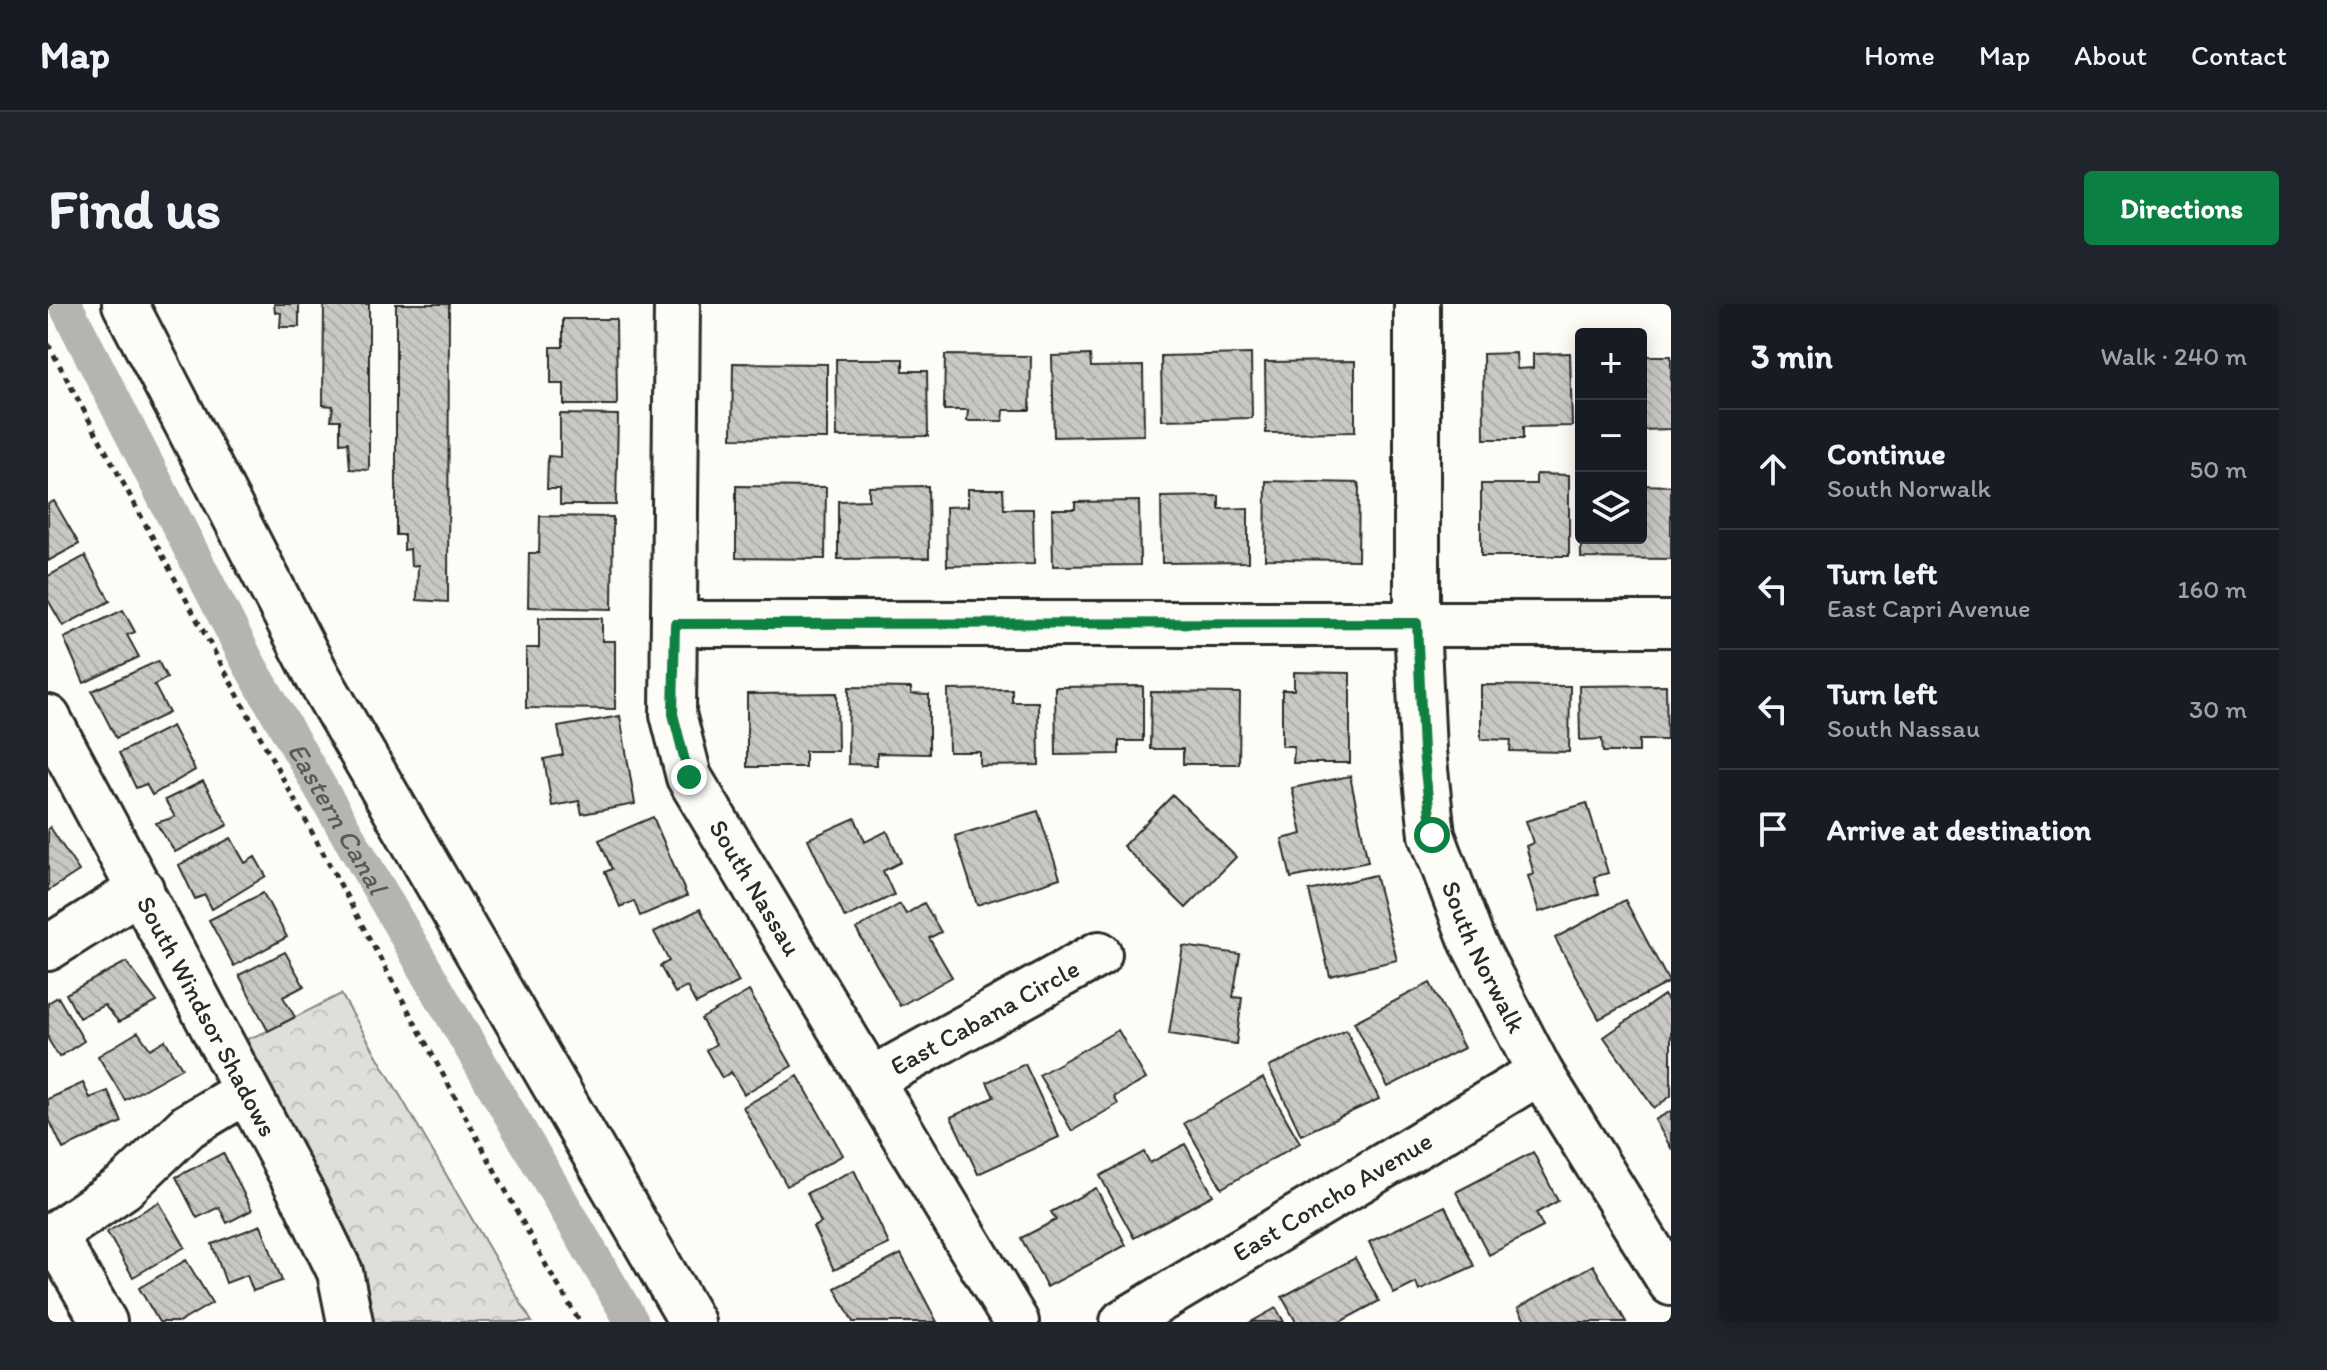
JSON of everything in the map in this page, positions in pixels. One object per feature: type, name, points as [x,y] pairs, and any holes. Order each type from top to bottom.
[{"type":"street","points":[[125,304],[318,677],[692,1322]]},
{"type":"street","name":"South Nassau","points":[[677,304],[673,714],[689,777],[1016,1322]]},
{"type":"street","name":"South Norwalk","points":[[1417,304],[1417,623],[1423,751],[1432,835],[1472,941],[1540,1072],[1671,1283]]},
{"type":"street","points":[[675,624],[1671,624]]},
{"type":"street","name":"South Windsor Shadows","points":[[48,718],[141,889],[340,1272],[350,1322]]},
{"type":"street","points":[[48,948],[141,889]]},
{"type":"street","name":"East Cabana Circle","points":[[871,1080],[1099,954]]},
{"type":"street","name":"East Concho Avenue","points":[[1123,1322],[1540,1072]]},
{"type":"street","points":[[104,1322],[51,1238],[124,1187],[188,1126],[246,1091]]},
{"type":"path","points":[[48,344],[547,1267],[580,1322]]},
{"type":"green space","points":[[341,994],[532,1322],[365,1322],[240,1042]]},
{"type":"building","points":[[274,304],[299,304],[299,327],[280,327],[281,313],[275,312]]},
{"type":"building","points":[[324,304],[369,304],[369,470],[350,469],[348,442],[340,443],[340,420],[331,420],[333,406],[323,405]]},
{"type":"building","points":[[396,304],[449,304],[448,602],[417,600],[418,565],[411,566],[410,549],[404,550],[404,535],[396,535]]},
{"type":"building","points":[[563,319],[616,319],[617,405],[564,405],[564,384],[551,384],[551,347],[563,347]]},
{"type":"building","points":[[1516,353],[1517,369],[1533,368],[1533,354],[1570,353],[1572,426],[1523,427],[1523,439],[1484,439],[1483,354]]},
{"type":"building","points":[[1251,354],[1252,418],[1162,420],[1161,356]]},
{"type":"building","points":[[945,355],[1031,356],[1030,410],[1004,410],[1003,421],[967,421],[968,410],[944,410]]},
{"type":"building","points":[[1090,355],[1091,367],[1143,366],[1144,435],[1054,437],[1052,356]]},
{"type":"building","points":[[1647,356],[1671,356],[1671,429],[1647,430]]},
{"type":"building","points":[[836,359],[903,359],[903,371],[927,371],[928,436],[837,437]]},
{"type":"building","points":[[1355,361],[1355,432],[1266,433],[1265,362]]},
{"type":"building","points":[[733,363],[827,364],[827,439],[732,438]]},
{"type":"building","points":[[560,414],[618,415],[616,505],[560,505],[560,489],[547,489],[548,456],[560,457]]},
{"type":"building","points":[[1536,474],[1569,475],[1569,556],[1481,556],[1481,484],[1536,484]]},
{"type":"building","points":[[1266,481],[1359,483],[1358,560],[1265,559]]},
{"type":"building","points":[[1647,485],[1671,486],[1671,559],[1581,558],[1581,544],[1647,544]]},
{"type":"building","points":[[736,486],[826,487],[825,559],[736,558]]},
{"type":"building","points":[[928,486],[929,558],[838,559],[838,501],[869,500],[869,487]]},
{"type":"building","points":[[968,489],[1003,489],[1004,509],[1033,509],[1034,564],[947,566],[946,507],[968,506]]},
{"type":"building","points":[[1219,496],[1219,509],[1248,508],[1248,562],[1162,563],[1161,497]]},
{"type":"building","points":[[54,501],[79,544],[48,561],[48,504]]},
{"type":"building","points":[[1139,501],[1140,565],[1053,566],[1052,509],[1075,509],[1075,502]]},
{"type":"building","points":[[540,516],[613,517],[612,609],[528,607],[529,553],[539,553]]},
{"type":"building","points":[[85,556],[110,601],[63,626],[48,600],[48,576]]},
{"type":"building","points":[[123,610],[135,632],[127,635],[139,657],[84,683],[64,638]]},
{"type":"building","points":[[539,618],[602,618],[602,641],[615,641],[615,709],[526,708],[526,648],[539,648]]},
{"type":"building","points":[[158,661],[167,678],[154,685],[169,713],[116,738],[92,691]]},
{"type":"building","points":[[1294,672],[1350,673],[1350,763],[1293,763],[1294,746],[1282,746],[1282,690],[1294,690]]},
{"type":"building","points":[[1481,685],[1570,686],[1569,752],[1510,751],[1511,740],[1481,739]]},
{"type":"building","points":[[1666,685],[1667,740],[1639,740],[1639,752],[1603,752],[1602,739],[1580,740],[1579,686]]},
{"type":"building","points":[[1143,686],[1143,741],[1119,741],[1119,754],[1056,755],[1055,687]]},
{"type":"building","points":[[849,687],[911,688],[911,694],[929,695],[929,754],[877,753],[877,765],[848,764]]},
{"type":"building","points":[[1012,689],[1012,702],[1038,702],[1039,765],[980,766],[980,752],[949,752],[948,690]]},
{"type":"building","points":[[1151,692],[1240,693],[1239,764],[1183,764],[1183,749],[1150,749]]},
{"type":"building","points":[[837,693],[838,751],[805,751],[805,767],[747,767],[747,694]]},
{"type":"building","points":[[620,716],[635,804],[582,814],[579,801],[552,806],[544,759],[563,755],[558,727]]},
{"type":"building","points":[[172,726],[195,770],[152,795],[146,784],[136,788],[119,753]]},
{"type":"building","points":[[1350,776],[1368,862],[1291,878],[1282,839],[1302,834],[1292,788]]},
{"type":"building","points":[[203,781],[228,825],[175,852],[156,823],[175,817],[165,800]]},
{"type":"building","points":[[1173,795],[1236,857],[1186,908],[1123,846]]},
{"type":"building","points":[[1587,803],[1608,873],[1594,877],[1599,894],[1539,912],[1528,876],[1534,874],[1526,846],[1533,843],[1526,821]]},
{"type":"building","points":[[1038,811],[1060,878],[977,905],[955,836]]},
{"type":"building","points":[[653,817],[687,896],[640,916],[634,901],[620,907],[605,872],[612,869],[599,840]]},
{"type":"building","points":[[855,818],[865,842],[887,831],[901,862],[883,871],[894,895],[845,918],[808,839]]},
{"type":"building","points":[[50,827],[79,871],[48,891],[48,829]]},
{"type":"building","points":[[231,838],[245,863],[255,857],[266,876],[212,909],[205,895],[195,899],[179,865]]},
{"type":"building","points":[[1375,875],[1397,960],[1330,976],[1309,891]]},
{"type":"building","points":[[263,893],[287,937],[234,966],[209,920]]},
{"type":"building","points":[[1625,900],[1669,982],[1599,1019],[1555,938]]},
{"type":"building","points":[[924,903],[941,932],[929,938],[952,977],[900,1006],[856,929],[900,904],[906,914]]},
{"type":"building","points":[[700,909],[739,982],[696,1004],[687,987],[675,993],[660,966],[669,961],[654,932]]},
{"type":"building","points":[[1183,946],[1240,954],[1233,997],[1242,998],[1236,1044],[1169,1034]]},
{"type":"building","points":[[285,952],[304,986],[283,997],[295,1017],[268,1031],[239,975]]},
{"type":"building","points":[[126,962],[157,1002],[119,1022],[104,1005],[79,1018],[66,994]]},
{"type":"building","points":[[1430,983],[1464,1048],[1388,1087],[1354,1022]]},
{"type":"building","points":[[749,991],[792,1066],[744,1094],[731,1072],[722,1078],[706,1050],[716,1044],[701,1019]]},
{"type":"building","points":[[1664,995],[1671,1005],[1671,1096],[1654,1108],[1604,1037]]},
{"type":"building","points":[[58,997],[84,1041],[59,1057],[48,1039],[48,1003]]},
{"type":"building","points":[[1118,1030],[1146,1079],[1114,1097],[1118,1104],[1072,1131],[1039,1075]]},
{"type":"building","points":[[1346,1030],[1379,1099],[1301,1135],[1269,1067]]},
{"type":"building","points":[[138,1032],[150,1049],[165,1040],[182,1068],[125,1100],[98,1056]]},
{"type":"building","points":[[1025,1064],[1059,1137],[978,1174],[951,1117],[994,1097],[987,1082]]},
{"type":"building","points":[[798,1076],[843,1155],[787,1186],[743,1107]]},
{"type":"building","points":[[1263,1078],[1300,1143],[1222,1188],[1184,1123]]},
{"type":"building","points":[[83,1083],[90,1098],[108,1091],[122,1122],[63,1149],[48,1117],[48,1099]]},
{"type":"building","points":[[1671,1111],[1671,1148],[1655,1120]]},
{"type":"building","points":[[1185,1144],[1213,1195],[1134,1238],[1100,1176],[1144,1152],[1150,1163]]},
{"type":"building","points":[[1533,1152],[1558,1201],[1536,1213],[1543,1227],[1489,1255],[1456,1192]]},
{"type":"building","points":[[223,1153],[252,1210],[227,1223],[219,1207],[197,1218],[176,1177]]},
{"type":"building","points":[[854,1170],[889,1244],[834,1270],[813,1227],[821,1223],[807,1193]]},
{"type":"building","points":[[1096,1188],[1126,1245],[1047,1287],[1021,1238],[1056,1220],[1051,1212]]},
{"type":"building","points":[[159,1202],[185,1247],[133,1277],[107,1232]]},
{"type":"building","points":[[1445,1206],[1474,1266],[1419,1291],[1416,1283],[1394,1294],[1369,1242]]},
{"type":"building","points":[[261,1225],[282,1281],[253,1291],[247,1275],[226,1283],[212,1244]]},
{"type":"building","points":[[901,1254],[937,1322],[853,1322],[835,1288]]},
{"type":"building","points":[[1355,1258],[1379,1301],[1340,1322],[1296,1322],[1282,1297]]},
{"type":"building","points":[[186,1260],[212,1303],[180,1322],[159,1322],[139,1288]]},
{"type":"building","points":[[1593,1265],[1626,1322],[1526,1322],[1518,1308]]},
{"type":"building","points":[[1276,1308],[1284,1322],[1251,1322]]},
{"type":"waterway","name":"Eastern Canal","points":[[65,304],[249,664],[632,1322]]},
{"type":"route","points":[[689,777],[673,714],[675,624],[1417,623],[1423,751],[1432,835]]}]
